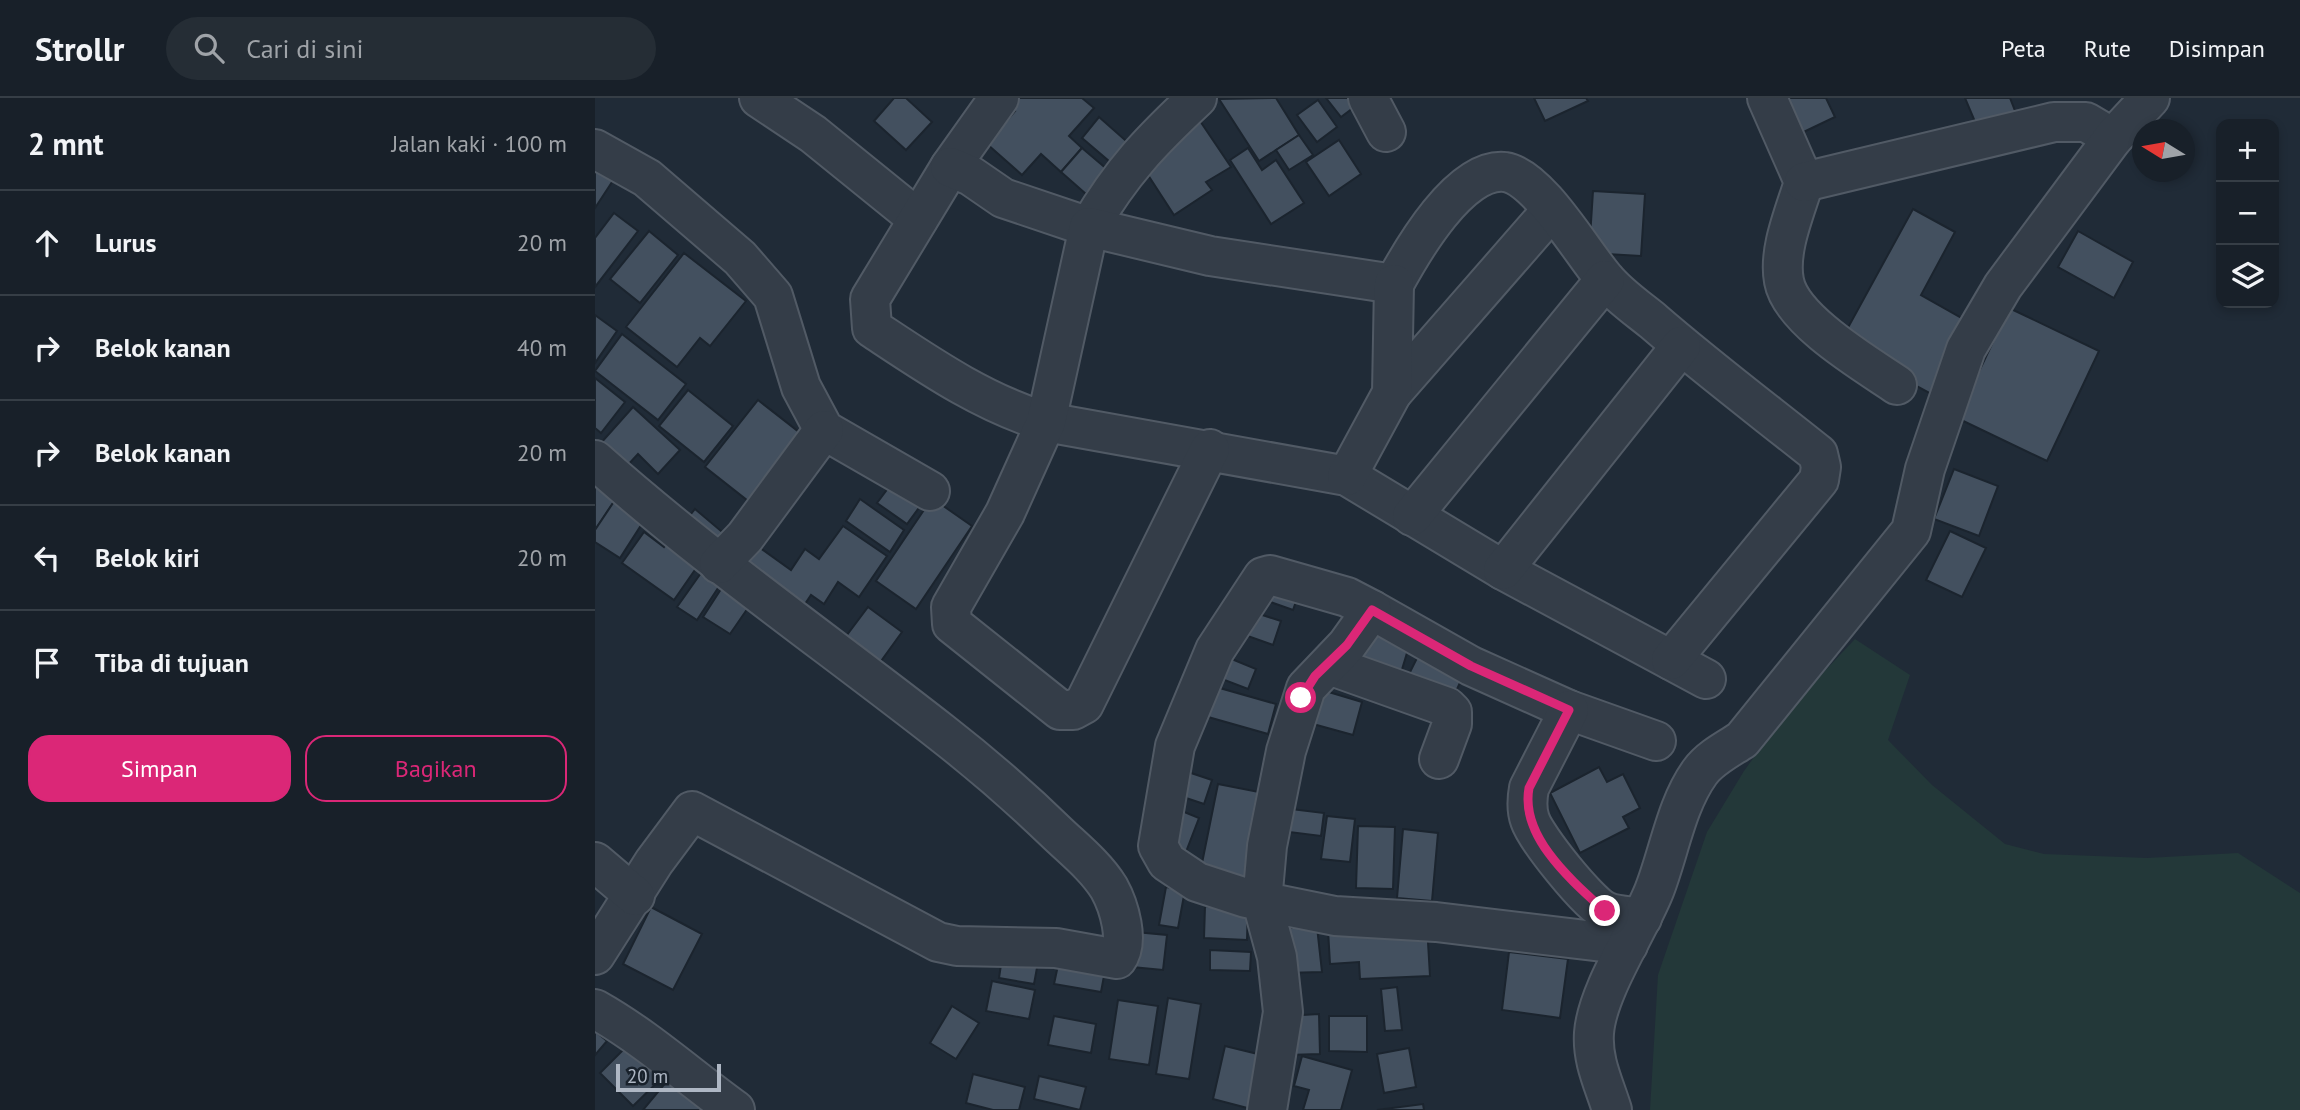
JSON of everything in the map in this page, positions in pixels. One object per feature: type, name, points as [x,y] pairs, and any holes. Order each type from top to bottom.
[{"type":"street","points":[[759,98],[813,134],[918,219]]},
{"type":"street","points":[[999,98],[950,167],[870,299],[872,328],[985,399],[1046,422],[1210,449],[1347,476],[1503,570],[1706,679]]},
{"type":"street","points":[[1197,98],[1139,152],[1110,191],[1089,227],[1046,422],[1005,513],[956,597],[950,616],[952,624],[1060,710],[1073,710],[1084,704],[1210,449]]},
{"type":"street","points":[[1368,98],[1386,132]]},
{"type":"street","points":[[1767,98],[1804,182],[1786,243],[1784,281],[1791,298],[1829,338],[1897,385]]},
{"type":"street","points":[[1612,1110],[1594,1058],[1594,1030],[1686,800],[1700,772],[1718,755],[1742,740],[1911,531],[1925,469],[1966,349],[2003,286],[2113,138],[2150,98]]},
{"type":"street","points":[[1804,182],[2053,122],[2086,122],[2113,138]]},
{"type":"street","points":[[595,149],[646,178],[740,258],[773,296],[801,387],[813,414],[824,430],[930,491]]},
{"type":"street","points":[[950,167],[971,176],[1003,198],[1089,227],[1210,256],[1394,284]]},
{"type":"street","points":[[1392,393],[1394,284],[1418,241],[1459,193],[1485,177],[1504,172],[1519,177],[1552,209],[1605,280],[1681,346],[1818,454],[1822,467],[1819,480],[1671,660]]},
{"type":"street","points":[[1347,476],[1392,393],[1552,209]]},
{"type":"street","points":[[1412,516],[1605,280]]},
{"type":"street","points":[[1503,570],[1681,346]]},
{"type":"street","points":[[719,565],[745,537],[824,430]]},
{"type":"street","points":[[595,460],[719,565],[1007,784],[1064,839],[1109,888],[1122,927],[1120,957],[1117,959],[1056,948],[957,946],[938,943],[697,811],[689,812],[595,955]]},
{"type":"street","points":[[1635,932],[1335,916],[1262,902],[1197,882],[1160,854],[1158,846],[1175,746],[1215,650],[1263,577],[1270,575],[1347,597],[1471,666],[1569,710],[1656,741]]},
{"type":"street","points":[[1268,1110],[1283,1012],[1277,957],[1262,902],[1267,846],[1291,727],[1306,688],[1329,665],[1372,610]]},
{"type":"street","points":[[1329,665],[1447,707],[1452,712],[1452,724],[1439,759]]},
{"type":"street","points":[[1569,710],[1529,788],[1529,819],[1537,836],[1580,889],[1635,932]]},
{"type":"street","points":[[595,862],[635,896]]},
{"type":"street","points":[[595,1009],[639,1034],[674,1066],[735,1110]]},
{"type":"green space","points":[[1855,639],[1910,675],[1888,740],[1932,785],[2005,844],[2044,854],[2147,858],[2238,853],[2300,893],[2300,1110],[1650,1110],[1658,975],[1707,832],[1744,771],[1789,709]]},
{"type":"building","points":[[894,98],[906,98],[932,122],[906,150],[874,121]]},
{"type":"building","points":[[1011,98],[1082,98],[1094,108],[1069,136],[1082,148],[1061,172],[1041,154],[1022,175],[987,144],[1015,111],[1007,103]]},
{"type":"building","points":[[1276,98],[1299,135],[1259,161],[1219,99]]},
{"type":"building","points":[[1326,98],[1352,98],[1357,105],[1341,117]]},
{"type":"building","points":[[1534,98],[1586,98],[1588,101],[1545,121]]},
{"type":"building","points":[[1779,98],[1826,98],[1835,117],[1791,138]]},
{"type":"building","points":[[1965,98],[2010,98],[2019,121],[1981,136]]},
{"type":"building","points":[[1318,100],[1337,127],[1317,142],[1297,115]]},
{"type":"building","points":[[1099,117],[1133,147],[1116,167],[1082,138]]},
{"type":"building","points":[[1198,118],[1231,167],[1206,182],[1212,190],[1174,215],[1137,158]]},
{"type":"building","points":[[1299,135],[1313,155],[1289,170],[1276,150]]},
{"type":"building","points":[[1339,140],[1361,174],[1329,196],[1306,162]]},
{"type":"building","points":[[1082,148],[1115,176],[1094,185],[1086,194],[1061,172]]},
{"type":"building","points":[[1248,148],[1262,170],[1276,160],[1304,203],[1271,224],[1230,160]]},
{"type":"building","points":[[595,166],[614,179],[595,208]]},
{"type":"building","points":[[1593,191],[1645,194],[1641,256],[1589,253]]},
{"type":"building","points":[[1913,209],[1955,232],[1921,295],[1972,324],[1933,395],[1839,344]]},
{"type":"building","points":[[614,213],[638,231],[595,287],[595,238]]},
{"type":"building","points":[[649,231],[678,255],[640,303],[610,279]]},
{"type":"building","points":[[2078,231],[2133,262],[2114,298],[2058,267]]},
{"type":"building","points":[[684,253],[746,301],[710,346],[700,338],[677,367],[626,327]]},
{"type":"building","points":[[2009,308],[2099,351],[2047,461],[1957,418]]},
{"type":"building","points":[[595,315],[617,331],[595,363]]},
{"type":"building","points":[[622,334],[686,384],[658,420],[595,371]]},
{"type":"building","points":[[595,378],[625,402],[601,433],[595,428]]},
{"type":"building","points":[[688,390],[733,426],[704,462],[659,426]]},
{"type":"building","points":[[758,400],[804,436],[752,504],[705,467]]},
{"type":"building","points":[[633,407],[680,450],[658,474],[638,454],[626,467],[600,444]]},
{"type":"building","points":[[1954,469],[1998,486],[1979,536],[1934,519]]},
{"type":"building","points":[[892,483],[921,505],[907,524],[877,503]]},
{"type":"building","points":[[595,486],[615,500],[595,530]]},
{"type":"building","points":[[932,498],[972,526],[916,609],[876,581]]},
{"type":"building","points":[[860,499],[904,530],[890,552],[846,521]]},
{"type":"building","points":[[615,500],[645,519],[620,558],[595,542],[595,530]]},
{"type":"building","points":[[695,509],[727,536],[710,556],[679,529]]},
{"type":"building","points":[[843,526],[887,556],[859,597],[838,582],[824,604],[811,595],[797,616],[730,568],[749,540],[791,570],[805,549],[819,559]]},
{"type":"building","points":[[1950,531],[1986,548],[1962,597],[1926,580]]},
{"type":"building","points":[[644,532],[664,547],[675,532],[706,554],[674,600],[622,563]]},
{"type":"building","points":[[701,573],[720,585],[697,620],[677,607]]},
{"type":"building","points":[[723,586],[750,605],[730,634],[703,617]]},
{"type":"building","points":[[1299,593],[1293,610],[1259,598]]},
{"type":"building","points":[[868,607],[902,632],[876,668],[841,643]]},
{"type":"building","points":[[1250,611],[1281,621],[1273,645],[1242,634]]},
{"type":"building","points":[[1370,633],[1410,643],[1400,676],[1361,665]]},
{"type":"building","points":[[1421,650],[1465,672],[1452,700],[1407,678]]},
{"type":"building","points":[[1222,655],[1256,669],[1248,689],[1214,676]]},
{"type":"building","points":[[1202,683],[1276,704],[1268,734],[1194,713]]},
{"type":"building","points":[[1322,690],[1362,702],[1353,735],[1313,724]]},
{"type":"building","points":[[1599,767],[1607,782],[1623,774],[1640,808],[1623,817],[1629,828],[1580,853],[1550,793]]},
{"type":"building","points":[[1182,770],[1212,780],[1204,804],[1174,794]]},
{"type":"building","points":[[1218,784],[1264,793],[1246,883],[1200,873]]},
{"type":"building","points":[[1177,809],[1199,818],[1184,857],[1161,847]]},
{"type":"building","points":[[1291,809],[1324,813],[1321,836],[1289,832]]},
{"type":"building","points":[[1327,816],[1355,819],[1350,862],[1321,859]]},
{"type":"building","points":[[1358,826],[1395,827],[1393,889],[1356,888]]},
{"type":"building","points":[[1403,829],[1438,833],[1432,901],[1397,898]]},
{"type":"building","points":[[1166,887],[1185,890],[1178,928],[1159,925]]},
{"type":"building","points":[[1205,906],[1248,907],[1247,940],[1204,938]]},
{"type":"building","points":[[651,907],[702,934],[673,990],[623,964]]},
{"type":"building","points":[[1427,925],[1430,976],[1360,979],[1359,962],[1330,964],[1328,930]]},
{"type":"building","points":[[1317,927],[1322,972],[1284,973],[1280,928]]},
{"type":"building","points":[[1135,932],[1167,935],[1163,970],[1132,967]]},
{"type":"building","points":[[1210,950],[1251,952],[1250,971],[1210,970]]},
{"type":"building","points":[[1003,951],[1039,957],[1034,984],[999,978]]},
{"type":"building","points":[[1061,951],[1107,960],[1101,992],[1054,984]]},
{"type":"building","points":[[1509,952],[1568,959],[1560,1018],[1502,1010]]},
{"type":"building","points":[[992,981],[1035,990],[1029,1019],[986,1011]]},
{"type":"building","points":[[1397,987],[1402,1030],[1385,1031],[1381,989]]},
{"type":"building","points":[[1168,998],[1201,1004],[1189,1079],[1156,1074]]},
{"type":"building","points":[[1118,1000],[1158,1006],[1149,1065],[1109,1059]]},
{"type":"building","points":[[952,1006],[979,1023],[956,1059],[930,1043]]},
{"type":"building","points":[[1319,1014],[1320,1054],[1287,1055],[1285,1016]]},
{"type":"building","points":[[1054,1016],[1096,1024],[1091,1053],[1048,1045]]},
{"type":"building","points":[[1329,1016],[1367,1016],[1367,1052],[1329,1051]]},
{"type":"building","points":[[595,1031],[607,1041],[595,1055]]},
{"type":"building","points":[[635,1038],[669,1071],[633,1106],[600,1073]]},
{"type":"building","points":[[1225,1046],[1270,1057],[1255,1110],[1213,1099]]},
{"type":"building","points":[[1409,1048],[1416,1087],[1384,1093],[1377,1054]]},
{"type":"building","points":[[1302,1056],[1352,1070],[1341,1110],[1303,1110],[1309,1090],[1294,1086]]},
{"type":"building","points":[[973,1074],[1025,1087],[1019,1110],[993,1110],[966,1103]]},
{"type":"building","points":[[672,1075],[705,1103],[699,1110],[643,1110]]},
{"type":"building","points":[[1039,1076],[1086,1087],[1080,1110],[1034,1099]]},
{"type":"building","points":[[1423,1104],[1424,1110],[1377,1110]]},
{"type":"route","points":[[1301,698],[1315,676],[1347,645],[1372,610],[1471,666],[1569,710],[1529,788],[1529,819],[1537,836],[1580,889],[1605,911]]}]
